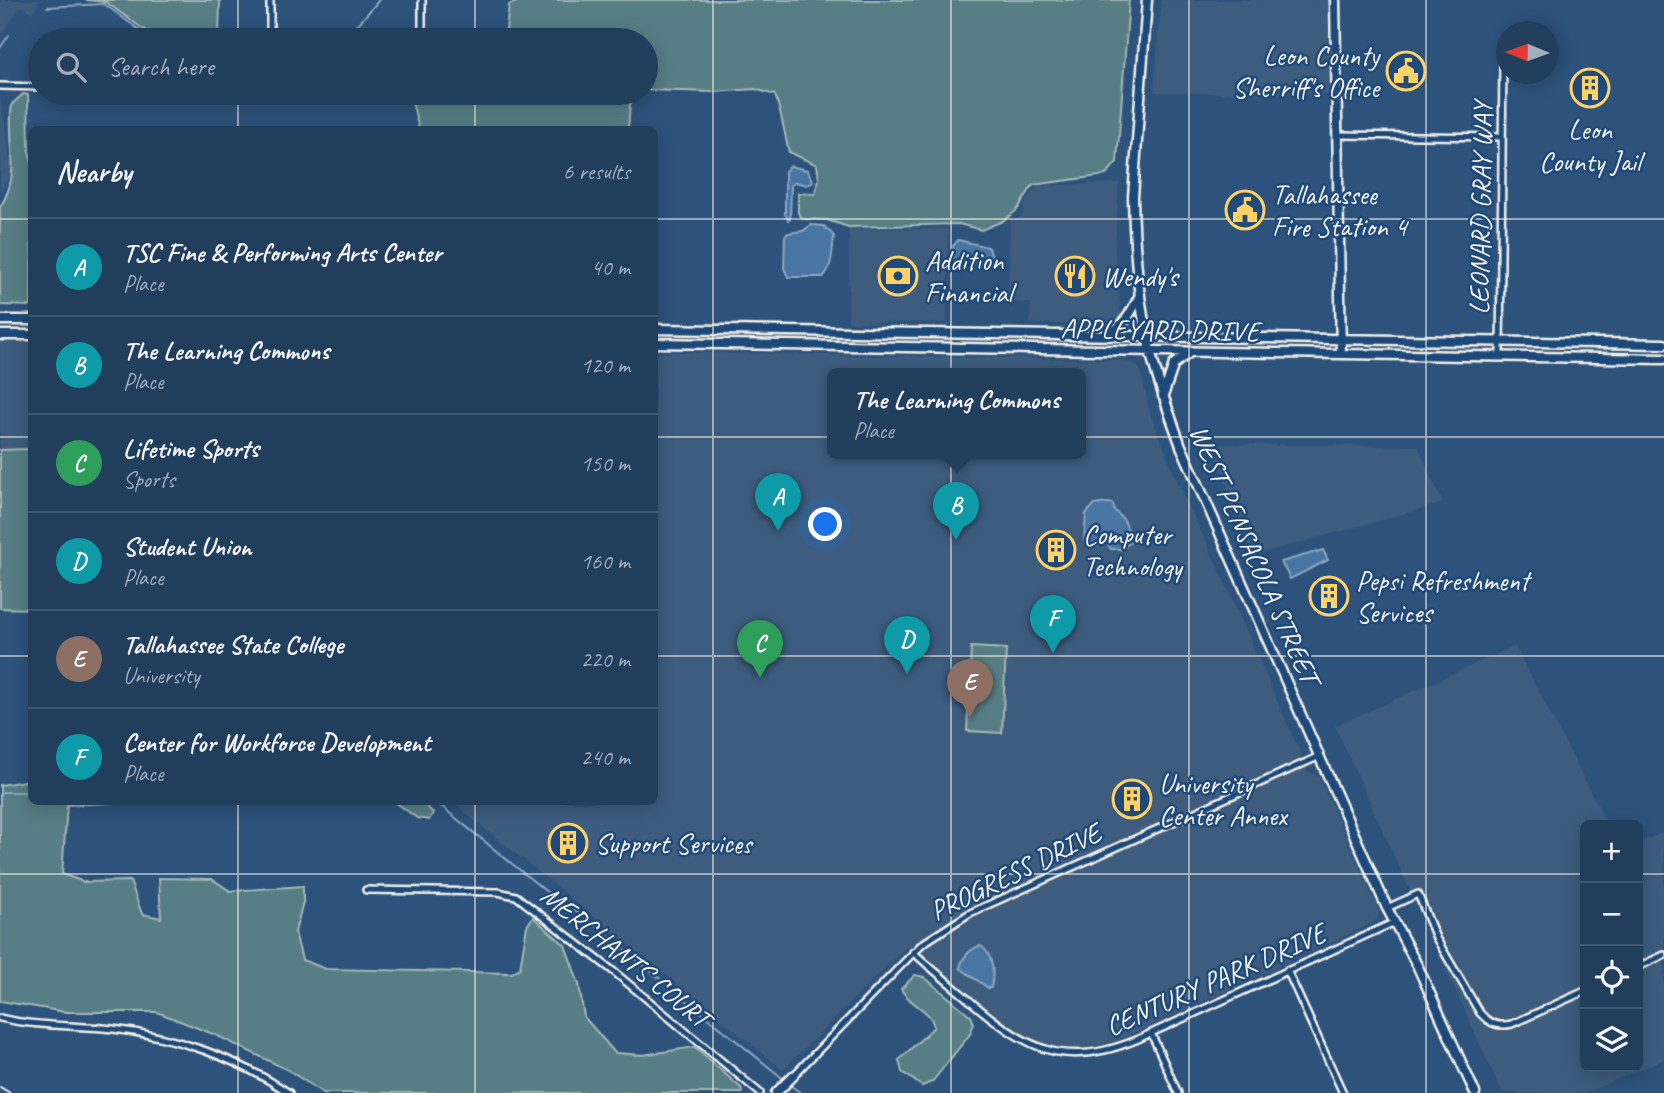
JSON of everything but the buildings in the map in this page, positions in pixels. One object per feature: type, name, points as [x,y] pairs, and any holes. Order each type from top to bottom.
[{"type":"main road","name":"WEST PENSACOLA STREET","points":[[1147,0],[1133,197],[1134,244],[1146,336],[1163,396],[1181,446],[1387,908],[1418,967],[1475,1093]]},
{"type":"main road","points":[[1335,0],[1341,354]]},
{"type":"main road","points":[[1107,335],[1128,319],[1140,295]]},
{"type":"main road","points":[[0,320],[28,320]]},
{"type":"main road","name":"APPLEYARD DRIVE","points":[[658,328],[1664,344]]},
{"type":"main road","points":[[685,329],[685,344]]},
{"type":"main road","points":[[842,331],[842,346]]},
{"type":"main road","points":[[946,333],[953,348]]},
{"type":"main road","points":[[0,335],[28,335]]},
{"type":"main road","name":"APPLEYARD DRIVE","points":[[658,343],[1664,359]]},
{"type":"main road","points":[[1163,396],[1174,364],[1191,352]]},
{"type":"main road","name":"PROGRESS DRIVE","points":[[776,1093],[793,1076]]},
{"type":"street","points":[[270,0],[270,28]]},
{"type":"street","points":[[422,0],[422,28]]},
{"type":"street","name":"LEONARD GRAY WAY","points":[[1500,356],[1503,84]]},
{"type":"street","points":[[0,86],[28,86]]},
{"type":"street","points":[[1338,135],[1502,137]]},
{"type":"street","name":"PROGRESS DRIVE","points":[[793,1076],[913,952],[932,936],[970,914],[1320,756]]},
{"type":"street","name":"MERCHANTS COURT","points":[[366,890],[498,892],[516,896],[613,971],[760,1093]]},
{"type":"street","points":[[1387,908],[1418,894],[1437,938],[1480,1013],[1490,1023],[1503,1026],[1512,1024],[1580,993]]},
{"type":"street","name":"CENTURY PARK DRIVE","points":[[913,952],[1015,1037],[1043,1049],[1087,1054],[1115,1048],[1151,1033],[1395,922]]},
{"type":"street","points":[[1643,965],[1664,955]]},
{"type":"street","points":[[1287,970],[1343,1093]]},
{"type":"street","points":[[0,1018],[46,1026],[112,1029],[165,1039],[230,1060],[289,1093]]},
{"type":"street","points":[[1151,1033],[1178,1093]]},
{"type":"shaded area","points":[[0,0],[39,0],[33,13],[21,6],[0,36]]},
{"type":"shaded area","points":[[1161,0],[1328,0],[1329,95],[1154,92]]},
{"type":"shaded area","points":[[0,93],[12,173],[0,193]]},
{"type":"shaded area","points":[[790,166],[807,170],[813,180],[807,185],[795,182],[791,185],[788,220],[785,214],[785,171]]},
{"type":"shaded area","points":[[1119,183],[1115,249],[1121,316],[1113,324],[1106,326],[1030,323],[1031,303],[1008,302],[1010,218],[1017,219],[1022,215],[1025,203],[1036,186]]},
{"type":"shaded area","points":[[811,225],[824,226],[834,236],[829,268],[823,277],[788,277],[784,268],[785,236],[803,231]]},
{"type":"shaded area","name":"Addition Financial","points":[[849,228],[948,229],[947,323],[848,322]]},
{"type":"shaded area","points":[[958,240],[988,247],[992,256],[990,263],[954,261],[953,246]]},
{"type":"shaded area","points":[[0,342],[28,342],[28,454],[0,453]]},
{"type":"shaded area","points":[[658,352],[1121,360],[1137,365],[1141,371],[1150,413],[1176,478],[1308,771],[1319,777],[1379,910],[1378,919],[1119,1040],[1079,1048],[1062,1048],[1041,1043],[1012,1031],[908,945],[783,1070],[456,805],[658,805]]},
{"type":"shaded area","points":[[1212,444],[1418,446],[1443,503],[1252,556]]},
{"type":"shaded area","points":[[1113,504],[1114,510],[1124,520],[1132,540],[1122,549],[1111,549],[1107,543],[1089,546],[1084,540],[1086,514],[1094,505]]},
{"type":"shaded area","points":[[1323,550],[1328,560],[1290,579],[1281,562]]},
{"type":"shaded area","points":[[1515,646],[1605,820],[1580,820],[1580,1072],[1634,1072],[1585,1093],[1502,1093],[1335,726]]},
{"type":"shaded area","points":[[1664,832],[1664,1059],[1643,1068],[1643,841]]},
{"type":"shaded area","points":[[981,946],[992,965],[991,988],[960,968],[967,954]]},
{"type":"green space","points":[[86,0],[220,0],[219,28],[142,28],[106,2]]},
{"type":"green space","points":[[521,0],[1129,0],[1117,162],[1106,175],[1033,185],[1017,210],[1003,221],[981,230],[959,224],[848,227],[827,220],[803,219],[798,213],[798,193],[815,194],[819,179],[817,165],[789,152],[775,95],[755,89],[714,92],[658,90],[658,28],[506,28],[509,5]]},
{"type":"green space","points":[[23,94],[28,95],[28,306],[0,305],[0,207],[11,181],[12,104]]},
{"type":"green space","points":[[413,105],[630,105],[628,126],[418,126]]},
{"type":"green space","points":[[28,449],[28,609],[0,608],[0,450]]},
{"type":"green space","points":[[971,647],[1006,649],[1002,733],[967,731]]},
{"type":"green space","points":[[28,780],[28,805],[67,805],[62,874],[84,882],[130,881],[142,914],[161,918],[159,878],[212,879],[230,891],[303,886],[303,902],[295,932],[302,960],[326,969],[512,973],[520,968],[527,926],[533,917],[565,945],[579,984],[584,1017],[615,1053],[643,1055],[695,1047],[741,1088],[742,1093],[323,1093],[288,1070],[218,1036],[157,1012],[65,1012],[0,1001],[0,785]]},
{"type":"green space","points":[[399,805],[425,805],[433,813],[429,820],[417,818]]},
{"type":"green space","points":[[915,975],[924,977],[971,1016],[974,1023],[970,1034],[932,1082],[922,1086],[902,1072],[899,1060],[934,1027],[929,1016],[901,989]]},
{"type":"waterway","points":[[353,28],[379,0]]},
{"type":"waterway","points":[[47,7],[104,4],[137,28]]},
{"type":"waterway","points":[[0,48],[9,35]]},
{"type":"waterway","points":[[0,792],[28,792]]},
{"type":"waterway","points":[[440,805],[548,893],[585,917],[670,987]]},
{"type":"waterway","points":[[686,1000],[786,1081]]},
{"type":"waterway","points":[[790,1085],[801,1093]]},
{"type":"railway","points":[[0,1087],[10,1093]]},
{"type":"place","name":"Leon County Sherriff's Office","points":[[1406,71]]},
{"type":"place","name":"Leon County Jail","points":[[1590,88]]},
{"type":"place","name":"Tallahassee Fire Station 4","points":[[1245,210]]},
{"type":"place","name":"Addition Financial","points":[[898,276]]},
{"type":"place","name":"Wendy's","points":[[1075,276]]},
{"type":"place","name":"TSC Fine & Performing Arts Center","points":[[778,531]]},
{"type":"place","name":"The Learning Commons","points":[[956,540]]},
{"type":"place","name":"Computer Technology","points":[[1056,550]]},
{"type":"place","name":"Pepsi Refreshment Services","points":[[1329,596]]},
{"type":"place","name":"Center for Workforce Development","points":[[1053,653]]},
{"type":"place","name":"Student Union","points":[[907,674]]},
{"type":"place","name":"Lifetime Sports","points":[[760,678]]},
{"type":"place","name":"Tallahassee State College","points":[[970,717]]},
{"type":"place","name":"University Center Annex","points":[[1132,799]]},
{"type":"place","name":"Support Services","points":[[568,843]]}]
